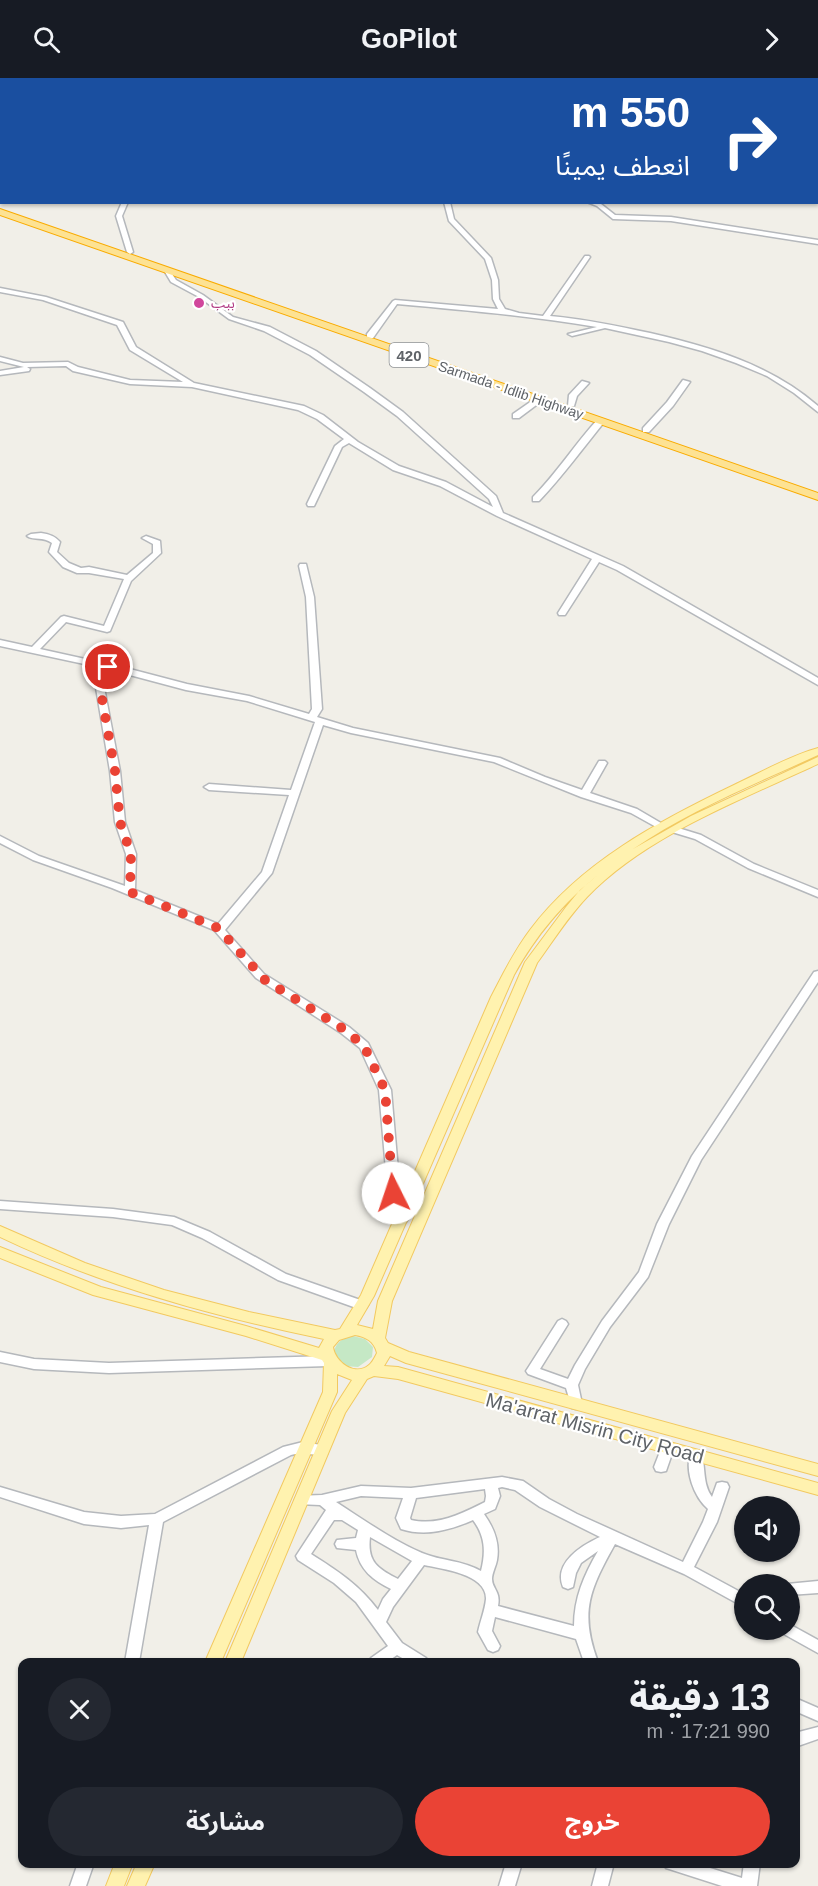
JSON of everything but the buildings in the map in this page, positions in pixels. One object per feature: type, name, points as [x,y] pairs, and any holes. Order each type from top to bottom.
[{"type":"highway","name":"Sarmada - Idlib Highway","points":[[0,206],[168,272],[370,336],[818,489]]},
{"type":"highway","name":"Sarmada - Idlib Highway","points":[[0,212],[130,252],[272,305],[818,497]]},
{"type":"main road","points":[[235,1658],[302,1500],[330,1392],[327,1346],[341,1333],[362,1305],[402,1219],[491,1012],[523,949],[548,915],[595,870],[661,825],[818,751]]},
{"type":"main road","points":[[215,1658],[314,1449],[368,1372],[382,1360],[380,1343],[385,1301],[531,962],[584,894],[606,874],[675,830],[818,760]]},
{"type":"main road","points":[[0,1231],[60,1259],[133,1286],[293,1329],[341,1333],[364,1331],[380,1343]]},
{"type":"main road","points":[[0,1252],[98,1291],[246,1331],[328,1361],[344,1373],[368,1372]]},
{"type":"main road","name":"Ma'arrat Misrin City Road","points":[[380,1343],[406,1357],[818,1470]]},
{"type":"main road","name":"Ma'arrat Misrin City Road","points":[[368,1372],[398,1373],[818,1489]]},
{"type":"main road","points":[[115,1886],[122,1868]]},
{"type":"main road","points":[[136,1886],[144,1868]]},
{"type":"street","points":[[124,204],[119,216],[130,252]]},
{"type":"street","points":[[447,204],[451,220],[488,258],[495,280],[498,304],[501,310],[508,312]]},
{"type":"street","points":[[596,204],[613,217],[671,219],[818,242]]},
{"type":"street","points":[[786,248],[792,238]]},
{"type":"street","points":[[546,317],[587,257]]},
{"type":"street","points":[[168,272],[173,281],[201,296],[231,318],[267,329],[313,353],[400,414],[493,498],[500,514]]},
{"type":"street","points":[[0,290],[44,298],[120,324],[133,348],[192,385]]},
{"type":"street","points":[[370,336],[395,302],[508,312],[610,327],[674,342],[749,366],[779,381],[818,410]]},
{"type":"street","points":[[572,334],[610,327]]},
{"type":"street","points":[[0,359],[15,364],[68,364],[76,369],[130,382],[192,385],[301,408],[320,417],[396,468],[443,484],[500,514],[661,590],[818,682]]},
{"type":"street","points":[[0,373],[48,364]]},
{"type":"street","points":[[571,404],[575,393],[585,382]]},
{"type":"street","points":[[646,430],[686,382]]},
{"type":"street","points":[[516,416],[539,400]]},
{"type":"street","points":[[536,499],[553,482],[586,436],[601,421]]},
{"type":"street","points":[[311,504],[339,446],[350,439]]},
{"type":"street","points":[[31,536],[44,535],[52,538],[56,542],[53,552],[66,566],[80,571],[89,570],[130,578]]},
{"type":"street","points":[[33,651],[64,620],[107,629],[126,581],[133,573],[144,568],[157,553],[157,543],[146,538]]},
{"type":"street","points":[[562,613],[597,558]]},
{"type":"street","points":[[219,929],[267,873],[295,793],[316,719],[309,597],[303,566]]},
{"type":"street","points":[[0,643],[186,687],[249,699],[351,730],[497,760],[584,795],[634,812],[661,825]]},
{"type":"street","points":[[108,667],[99,682],[115,771],[120,822],[131,854],[130,892]]},
{"type":"street","points":[[584,795],[602,763]]},
{"type":"street","points":[[209,787],[295,793]]},
{"type":"street","points":[[675,830],[698,837],[751,866],[818,894]]},
{"type":"street","points":[[0,840],[36,858],[130,892],[219,929],[265,980],[345,1030],[364,1046],[385,1090],[393,1193],[402,1219]]},
{"type":"street","points":[[576,1404],[572,1385],[579,1368],[606,1324],[644,1274],[663,1224],[696,1159],[818,974]]},
{"type":"street","points":[[0,1204],[102,1212],[174,1221],[206,1235],[282,1277],[362,1305]]},
{"type":"street","points":[[562,1324],[532,1371],[572,1385]]},
{"type":"street","points":[[0,1357],[34,1364],[109,1368],[328,1361]]},
{"type":"street","points":[[661,1467],[668,1448]]},
{"type":"street","points":[[0,1492],[84,1518],[121,1522],[157,1519],[288,1451],[314,1449]]},
{"type":"street","points":[[696,1456],[696,1478],[709,1503],[716,1508]]},
{"type":"street","points":[[302,1500],[322,1500],[362,1491],[411,1493],[502,1482],[518,1485],[612,1538],[687,1568],[734,1594]]},
{"type":"street","points":[[411,1493],[403,1518],[406,1525],[423,1530],[438,1527],[490,1505],[492,1502],[491,1484]]},
{"type":"street","points":[[687,1568],[716,1508],[722,1487]]},
{"type":"street","points":[[322,1500],[365,1528],[422,1559],[466,1569],[485,1580],[493,1597],[492,1610],[485,1632],[493,1646]]},
{"type":"street","points":[[475,1513],[488,1532],[491,1544],[492,1557],[485,1580]]},
{"type":"street","points":[[343,1514],[330,1514],[303,1556],[331,1573],[354,1592],[397,1647],[415,1658]]},
{"type":"street","points":[[133,1658],[157,1519]]},
{"type":"street","points":[[365,1528],[361,1544],[368,1565],[373,1573],[401,1587]]},
{"type":"street","points":[[568,1583],[570,1567],[576,1557],[612,1538]]},
{"type":"street","points":[[590,1658],[581,1634],[579,1620],[581,1605],[589,1578],[612,1538]]},
{"type":"street","points":[[342,1544],[361,1544]]},
{"type":"street","points":[[379,1623],[388,1603],[422,1559]]},
{"type":"street","points":[[800,1588],[818,1587]]},
{"type":"street","points":[[492,1610],[581,1634]]},
{"type":"street","points":[[800,1637],[818,1647]]},
{"type":"street","points":[[382,1658],[397,1647]]},
{"type":"street","points":[[800,1706],[818,1715]]},
{"type":"street","points":[[800,1738],[818,1733]]},
{"type":"street","points":[[78,1886],[84,1868]]},
{"type":"street","points":[[507,1886],[512,1868]]},
{"type":"street","points":[[600,1886],[605,1868]]},
{"type":"street","points":[[688,1868],[747,1886],[751,1868]]},
{"type":"green space","points":[[353,1336],[365,1339],[373,1347],[372,1357],[358,1367],[345,1366],[334,1355],[335,1347],[339,1342]]},
{"type":"place","name":"ببب","points":[[199,303]]},
{"type":"route","points":[[108,667],[100,678],[100,693],[121,806],[120,822],[131,854],[130,892],[218,928],[260,976],[345,1030],[364,1046],[385,1090],[393,1193]]}]
